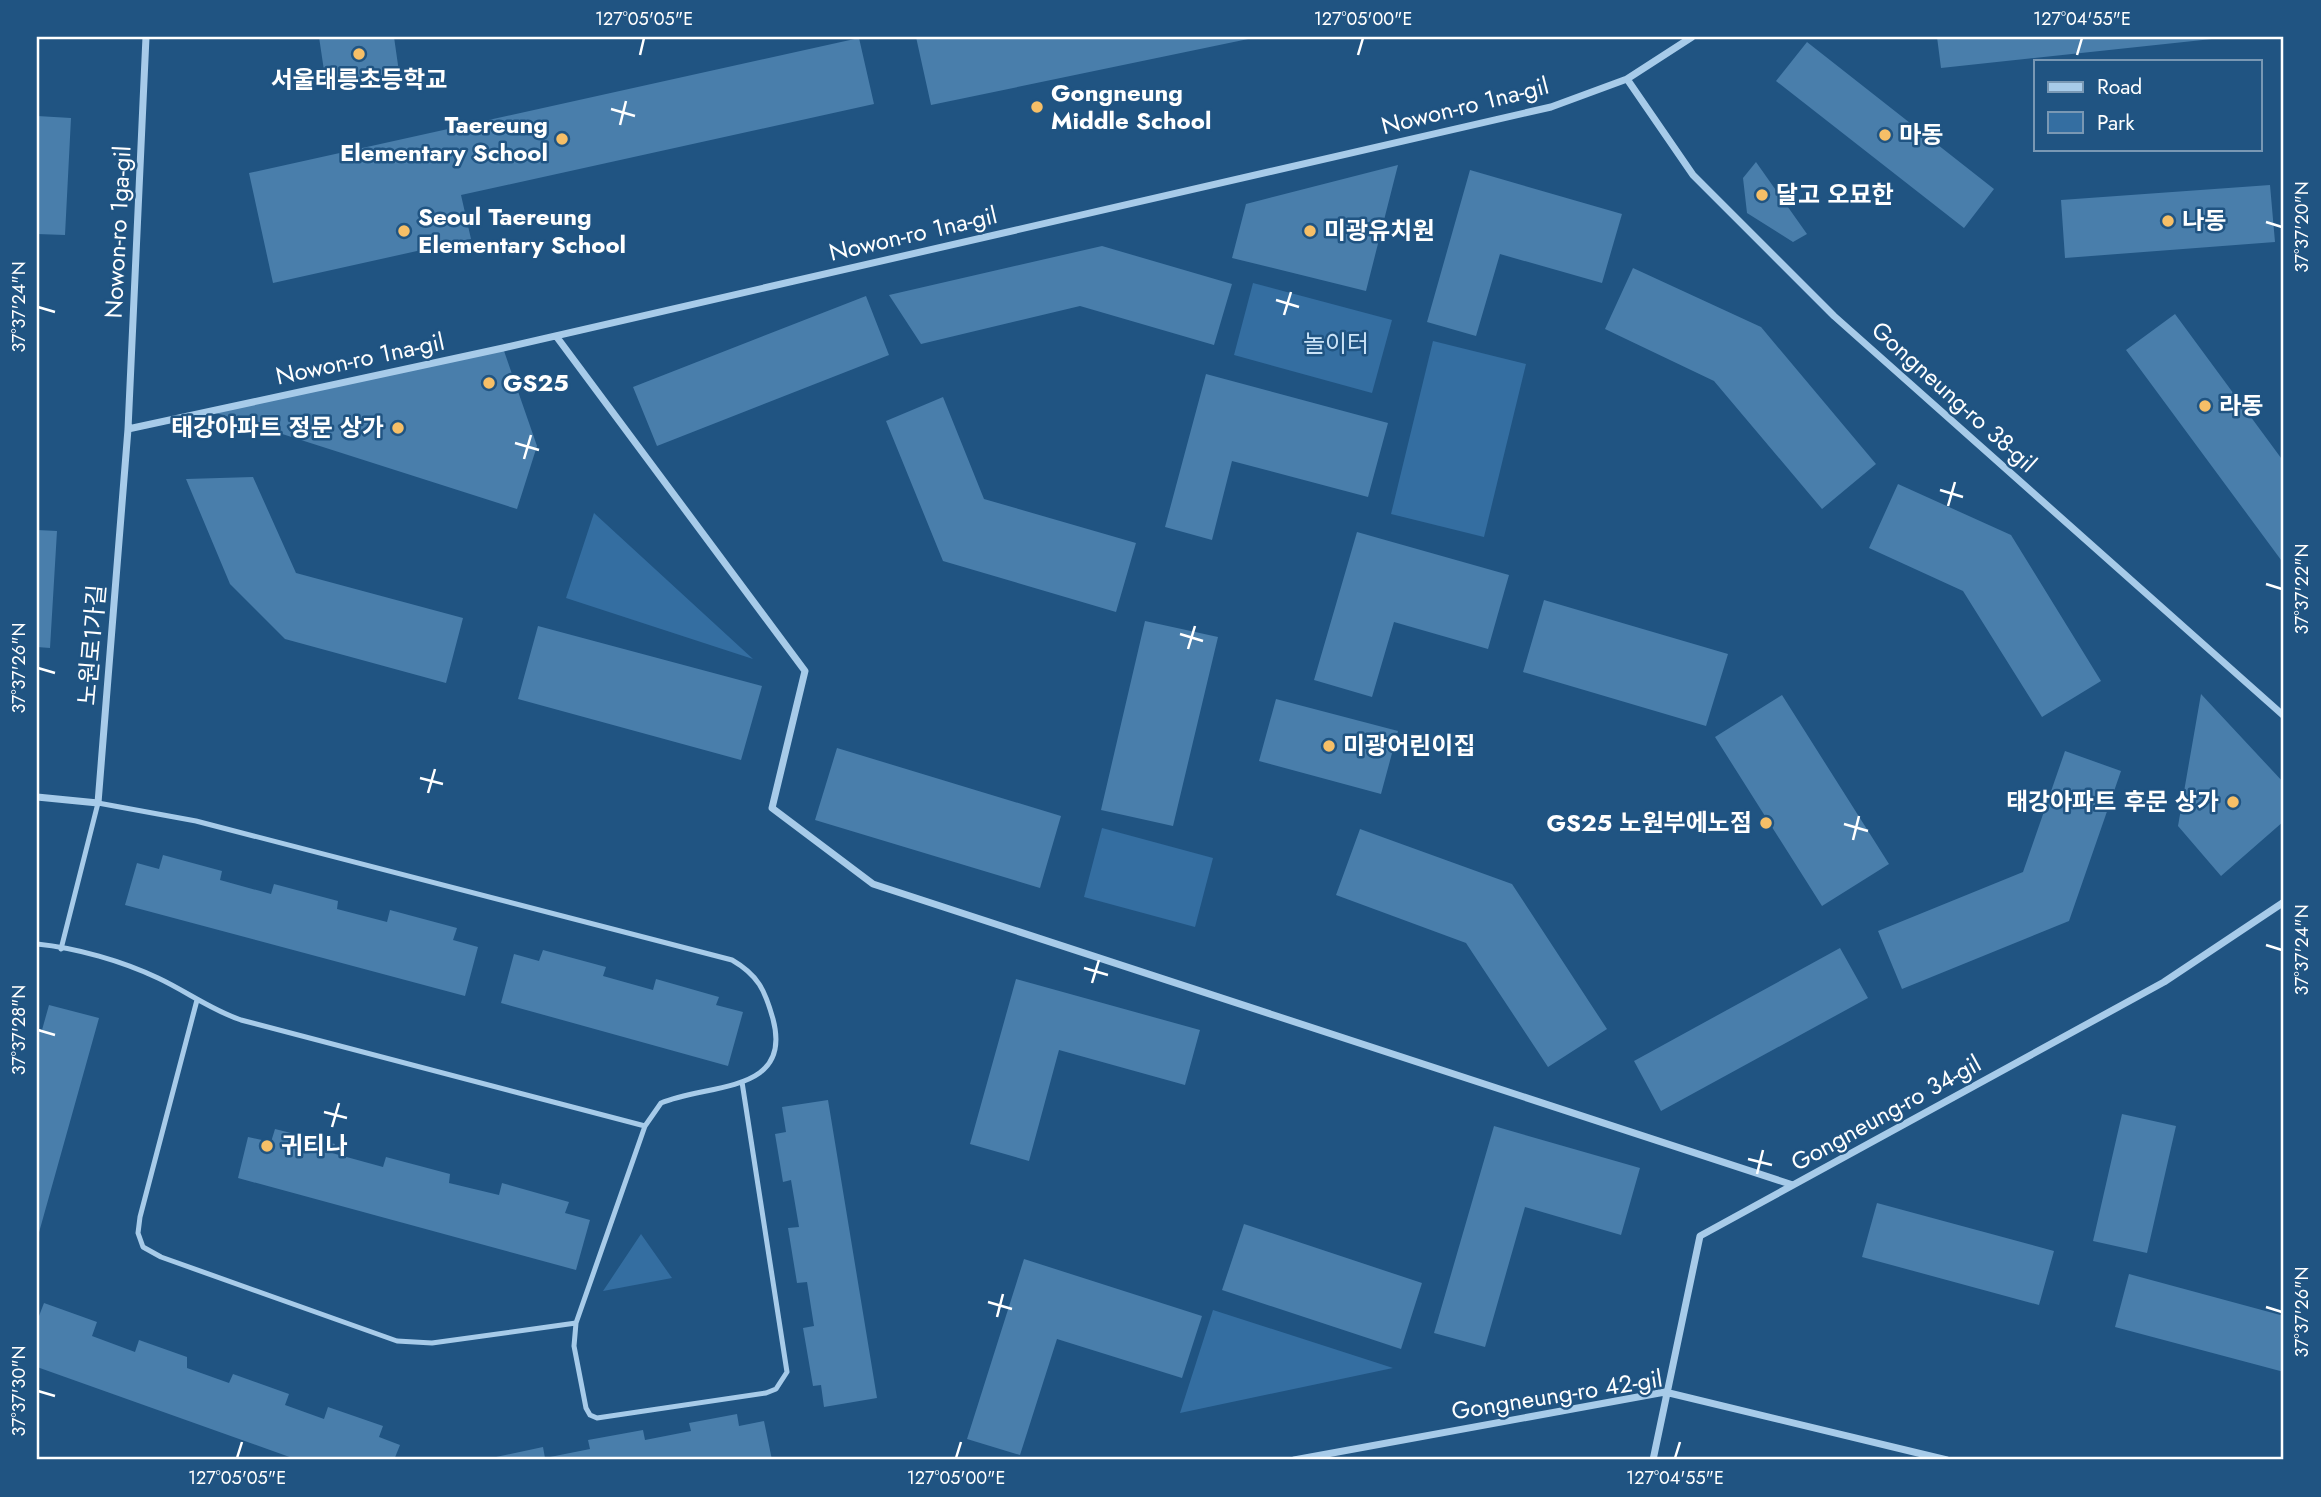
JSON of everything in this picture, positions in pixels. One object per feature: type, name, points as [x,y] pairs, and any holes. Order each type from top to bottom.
[{"type":"street","name":"Nowon-ro 1ga-gil","points":[[128,429],[146,37]]},
{"type":"street","name":"Nowon-ro 1na-gil","points":[[128,429],[556,336],[1551,107],[1627,79],[1692,37]]},
{"type":"street","name":"Gongneung-ro 38-gil","points":[[1627,79],[1693,175],[1834,316],[2284,716]]},
{"type":"street","points":[[556,336],[805,671],[772,808],[873,884],[1793,1185]]},
{"type":"street","name":"노원로1가길","points":[[98,803],[128,429]]},
{"type":"street","points":[[37,797],[98,803]]},
{"type":"street","name":"Gongneung-ro 34-gil","points":[[1653,1460],[1665,1392],[1700,1236],[2164,982],[2284,902]]},
{"type":"street","name":"Gongneung-ro 42-gil","points":[[1294,1460],[1665,1392],[1947,1460]]},
{"type":"lane","points":[[61,949],[98,803],[196,821],[732,960],[750,971],[761,986],[778,1036],[778,1051],[772,1064],[756,1077],[661,1102],[645,1126],[576,1323],[575,1346],[584,1397],[590,1415],[597,1418],[766,1393],[782,1382],[787,1363],[742,1082]]},
{"type":"lane","points":[[37,944],[137,970],[241,1020],[645,1126]]},
{"type":"lane","points":[[197,1000],[140,1217],[138,1233],[143,1247],[161,1257],[397,1341],[432,1343],[576,1323]]},
{"type":"green space","name":"놀이터","points":[[1253,283],[1392,320],[1372,393],[1234,355]]},
{"type":"green space","points":[[1433,341],[1526,364],[1484,537],[1391,514]]},
{"type":"green space","points":[[594,513],[753,659],[566,598]]},
{"type":"green space","points":[[1102,828],[1213,858],[1195,927],[1084,897]]},
{"type":"green space","points":[[641,1234],[672,1278],[603,1291]]},
{"type":"green space","points":[[1213,1310],[1393,1368],[1180,1413]]},
{"type":"building","name":"서울태릉초등학교","points":[[319,37],[394,37],[399,72],[326,84]]},
{"type":"building","points":[[916,37],[1253,37],[1253,38],[931,105]]},
{"type":"building","points":[[1937,37],[2212,37],[2212,39],[1941,68]]},
{"type":"building","name":"Taereung Elementary School","points":[[859,38],[874,104],[461,195],[471,239],[273,283],[249,173]]},
{"type":"building","name":"마동","points":[[1807,42],[1994,189],[1964,228],[1776,81]]},
{"type":"building","points":[[37,116],[71,118],[65,235],[37,234]]},
{"type":"building","name":"달고 오묘한","points":[[1756,162],[1807,234],[1793,242],[1747,213],[1743,178]]},
{"type":"building","name":"미광유치원","points":[[1398,165],[1366,291],[1232,258],[1246,204]]},
{"type":"building","points":[[1470,170],[1622,214],[1602,283],[1500,254],[1476,336],[1427,322]]},
{"type":"building","name":"나동","points":[[2270,185],[2275,242],[2065,258],[2061,200]]},
{"type":"building","points":[[1102,246],[1232,284],[1214,345],[1080,306],[921,344],[889,295]]},
{"type":"building","points":[[1633,268],[1761,327],[1876,464],[1822,509],[1714,381],[1605,329]]},
{"type":"building","points":[[866,296],[889,355],[657,446],[633,387]]},
{"type":"building","name":"라동","points":[[2175,314],[2284,462],[2284,564],[2126,350]]},
{"type":"building","name":"태강아파트 정문 상가","points":[[503,348],[537,446],[517,509],[210,411]]},
{"type":"building","points":[[1206,374],[1388,423],[1368,497],[1232,461],[1212,540],[1165,527]]},
{"type":"building","points":[[943,397],[984,499],[1136,543],[1116,612],[943,561],[886,421]]},
{"type":"building","points":[[253,477],[296,573],[463,618],[446,683],[285,639],[230,584],[186,479]]},
{"type":"building","points":[[1898,484],[2011,535],[2101,681],[2042,717],[1963,591],[1869,548]]},
{"type":"building","points":[[37,530],[57,531],[50,648],[37,647]]},
{"type":"building","points":[[1357,532],[1509,575],[1488,649],[1394,622],[1372,697],[1314,680]]},
{"type":"building","points":[[1544,600],[1728,654],[1706,726],[1523,672]]},
{"type":"building","points":[[1145,621],[1218,637],[1173,826],[1101,810]]},
{"type":"building","points":[[538,626],[762,686],[741,760],[518,699]]},
{"type":"building","name":"태강아파트 후문 상가","points":[[2201,694],[2284,783],[2284,821],[2221,876],[2178,826]]},
{"type":"building","points":[[1782,695],[1889,864],[1822,906],[1715,737]]},
{"type":"building","name":"미광어린이집","points":[[1276,699],[1398,731],[1381,794],[1259,761]]},
{"type":"building","points":[[837,748],[1061,816],[1040,888],[815,820]]},
{"type":"building","points":[[2065,751],[2121,771],[2069,921],[1902,989],[1878,931],[2023,872]]},
{"type":"building","points":[[1360,829],[1512,884],[1607,1029],[1548,1067],[1466,943],[1336,895]]},
{"type":"building","points":[[163,855],[222,871],[220,880],[271,894],[274,884],[338,901],[337,909],[387,922],[390,910],[457,928],[453,940],[478,947],[465,996],[125,905],[137,863],[159,869]]},
{"type":"building","points":[[1840,948],[1868,998],[1661,1111],[1634,1061]]},
{"type":"building","points":[[543,950],[606,967],[603,976],[653,990],[656,979],[719,997],[716,1005],[743,1012],[728,1066],[501,1003],[514,954],[539,961]]},
{"type":"building","points":[[1016,979],[1200,1030],[1185,1085],[1059,1050],[1029,1161],[970,1144]]},
{"type":"building","points":[[49,1005],[99,1018],[38,1236],[37,1028],[42,1030]]},
{"type":"building","points":[[828,1100],[877,1398],[824,1407],[821,1385],[813,1386],[803,1328],[814,1326],[807,1282],[797,1283],[788,1228],[799,1227],[791,1180],[783,1182],[775,1134],[786,1132],[782,1107]]},
{"type":"building","points":[[2122,1114],[2176,1126],[2147,1253],[2093,1241]]},
{"type":"building","points":[[1494,1126],[1640,1168],[1621,1235],[1525,1207],[1485,1347],[1434,1333]]},
{"type":"building","points":[[275,1129],[335,1144],[332,1153],[383,1167],[386,1157],[450,1174],[449,1183],[499,1195],[502,1183],[569,1202],[565,1213],[590,1220],[576,1270],[238,1178],[248,1137],[271,1142]]},
{"type":"building","points":[[1877,1203],[2054,1251],[2039,1305],[1862,1257]]},
{"type":"building","points":[[1244,1224],[1422,1283],[1401,1349],[1222,1290]]},
{"type":"building","points":[[1024,1259],[1202,1316],[1182,1378],[1057,1339],[1020,1455],[967,1439]]},
{"type":"building","points":[[2129,1274],[2284,1316],[2284,1372],[2115,1327]]},
{"type":"building","points":[[44,1303],[97,1322],[92,1336],[135,1352],[139,1340],[187,1357],[187,1368],[229,1383],[233,1374],[289,1394],[285,1405],[324,1419],[328,1407],[383,1426],[379,1437],[400,1445],[394,1460],[298,1460],[37,1367],[37,1315],[39,1316]]},
{"type":"building","points":[[737,1414],[739,1426],[764,1421],[772,1460],[482,1460],[543,1447],[545,1458],[590,1449],[588,1440],[643,1430],[645,1440],[691,1431],[689,1423]]},
{"type":"place","name":"서울태릉초등학교","points":[[359,54]]},
{"type":"place","name":"Gongneung Middle School","points":[[1037,107]]},
{"type":"place","name":"마동","points":[[1885,135]]},
{"type":"place","name":"Taereung Elementary School","points":[[562,139]]},
{"type":"place","name":"달고 오묘한","points":[[1762,195]]},
{"type":"place","name":"나동","points":[[2168,221]]},
{"type":"place","name":"Seoul Taereung Elementary School","points":[[404,231]]},
{"type":"place","name":"미광유치원","points":[[1310,231]]},
{"type":"place","name":"GS25","points":[[489,383]]},
{"type":"place","name":"라동","points":[[2205,406]]},
{"type":"place","name":"태강아파트 정문 상가","points":[[398,428]]},
{"type":"place","name":"미광어린이집","points":[[1329,746]]},
{"type":"place","name":"태강아파트 후문 상가","points":[[2233,802]]},
{"type":"place","name":"GS25 노원부에노점","points":[[1766,823]]},
{"type":"place","name":"귀티나","points":[[267,1146]]}]
